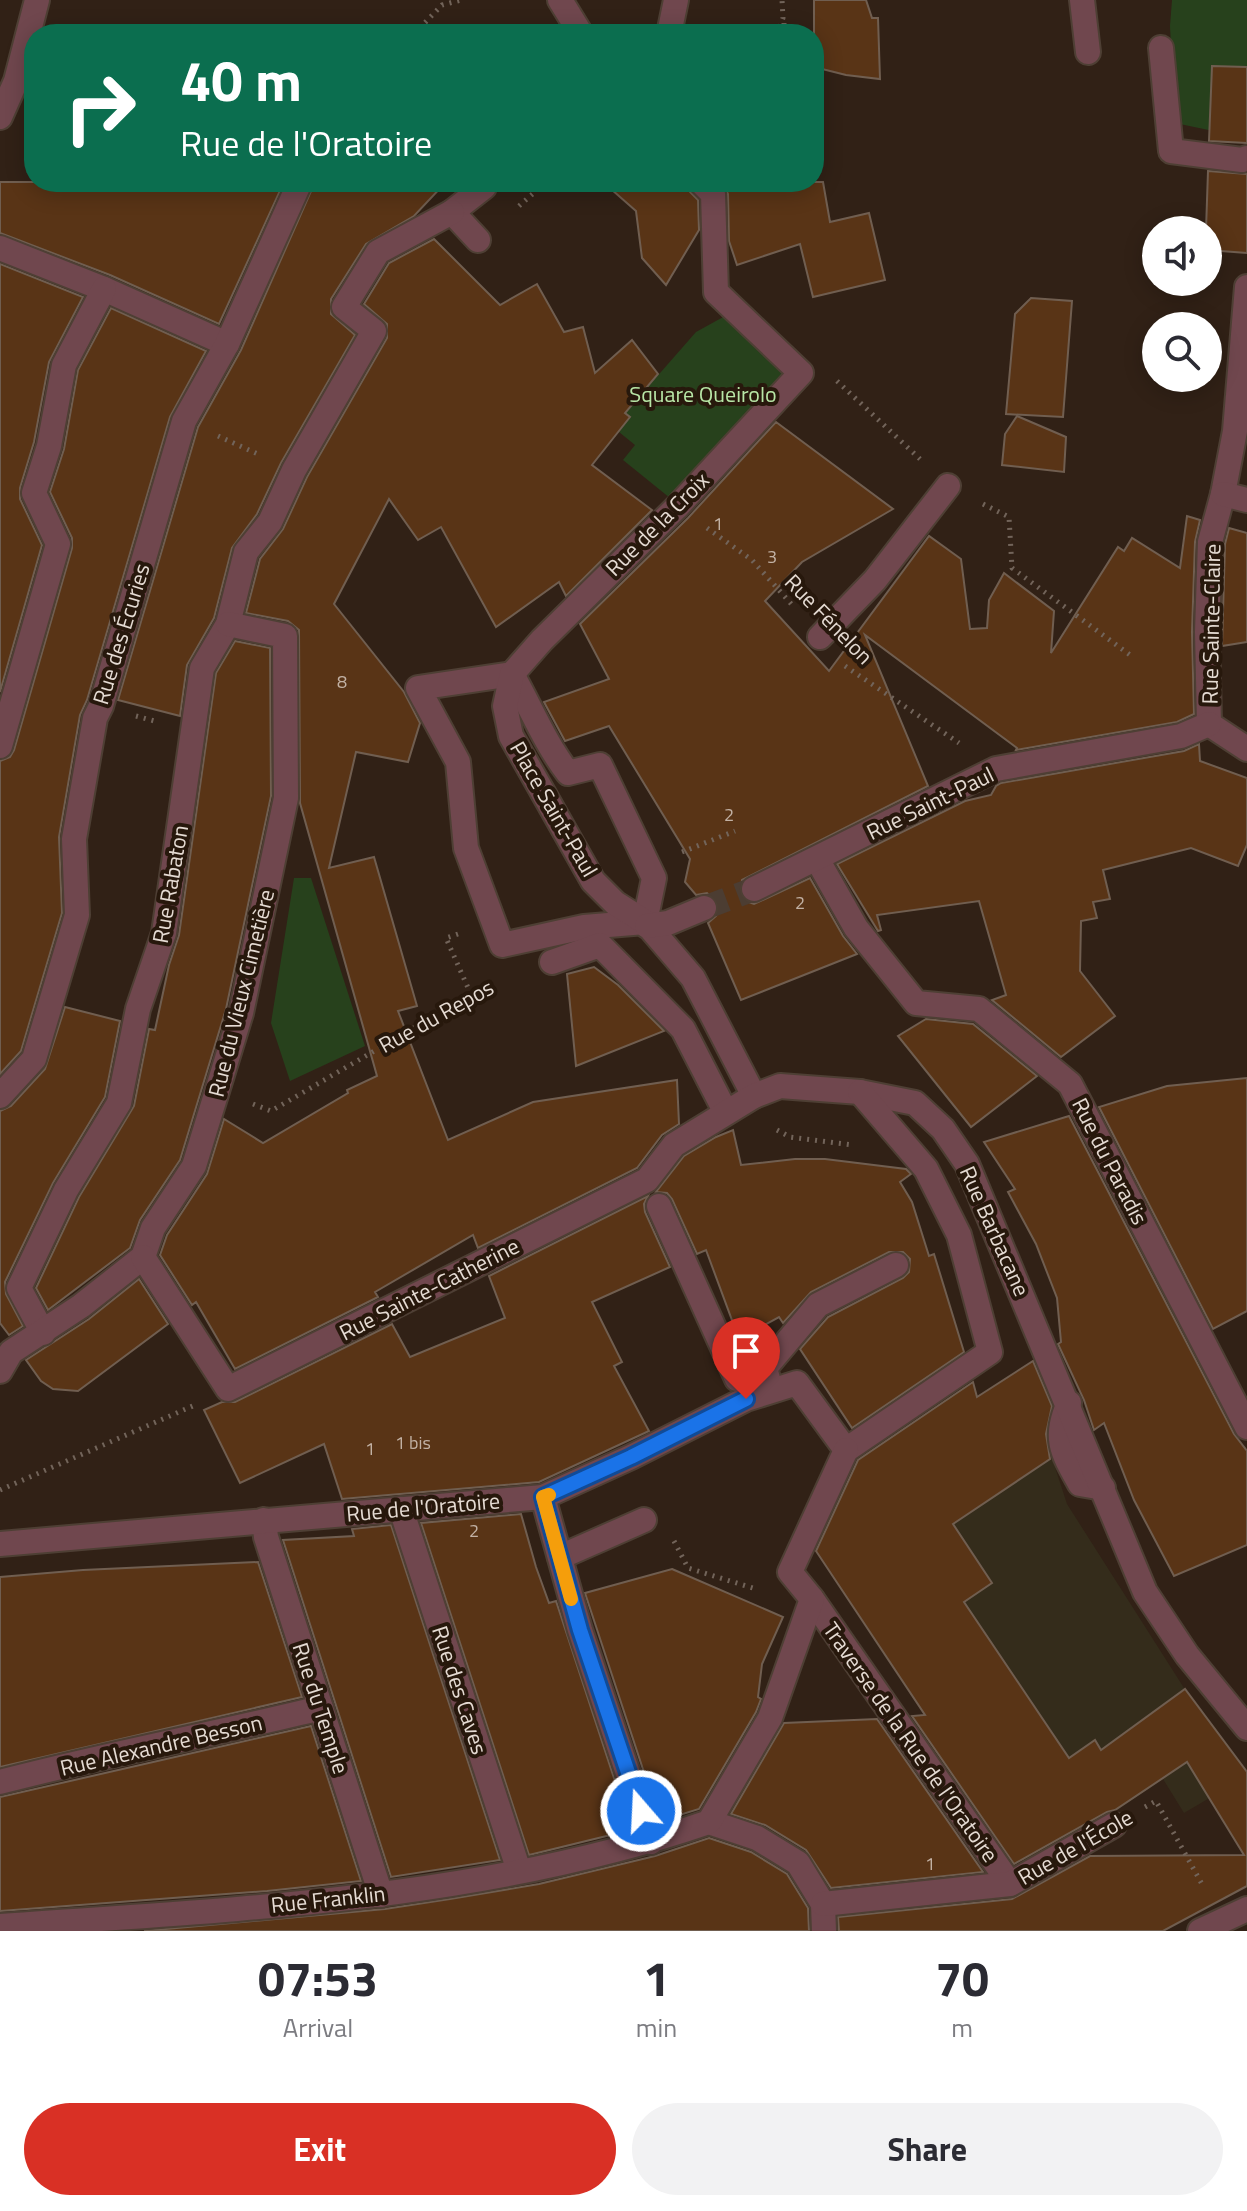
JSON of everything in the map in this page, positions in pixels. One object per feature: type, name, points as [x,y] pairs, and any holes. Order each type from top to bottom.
[{"type":"street","points":[[31,24],[37,0]]},
{"type":"street","points":[[560,0],[575,24]]},
{"type":"street","points":[[671,24],[676,0]]},
{"type":"street","points":[[1082,0],[1088,52]]},
{"type":"street","points":[[1161,48],[1171,151],[1242,160],[1247,158]]},
{"type":"street","points":[[0,117],[17,80],[24,52]]},
{"type":"street","name":"Rue des Écuries","points":[[0,1096],[34,1059],[77,915],[74,839],[95,718],[184,421],[227,344],[295,192]]},
{"type":"street","points":[[478,192],[452,212],[478,240]]},
{"type":"street","name":"Rue de la Croix","points":[[512,674],[597,584],[677,507],[801,373],[716,292],[711,192]]},
{"type":"street","name":"Rue Rabaton","points":[[43,1333],[19,1288],[66,1190],[119,1103],[138,1009],[164,933],[202,668],[228,624],[246,552],[270,522],[294,470],[374,331],[344,307],[378,252],[452,212]]},
{"type":"street","points":[[0,248],[104,289],[227,344]]},
{"type":"street","name":"Rue Sainte-Claire","points":[[1209,724],[1207,632],[1210,542],[1235,431],[1247,287]]},
{"type":"street","points":[[0,746],[58,544],[34,493],[49,446],[64,365],[104,289]]},
{"type":"street","points":[[820,637],[875,580],[948,486]]},
{"type":"street","points":[[1223,494],[1247,500]]},
{"type":"street","name":"Rue du Vieux Cimetière","points":[[143,1257],[153,1228],[194,1166],[218,1090],[241,1013],[286,798],[285,636],[228,624]]},
{"type":"street","points":[[512,674],[418,688],[458,762],[466,848],[502,945],[584,927],[668,923],[704,908]]},
{"type":"street","name":"Place Saint-Paul","points":[[512,674],[535,715],[549,749],[568,773],[600,765],[654,878],[646,924],[615,903],[593,881],[511,736],[505,706],[512,674]]},
{"type":"street","points":[[1209,724],[1247,749]]},
{"type":"street","name":"Rue Saint-Paul","points":[[754,889],[996,769],[1181,736],[1209,724]]},
{"type":"street","name":"Rue du Paradis","points":[[817,859],[856,928],[916,1003],[979,1009],[1070,1084],[1247,1427]]},
{"type":"street","points":[[646,924],[693,978],[754,1096]]},
{"type":"street","points":[[552,962],[600,945],[683,1029],[725,1111]]},
{"type":"street","name":"Rue Barbacane","points":[[754,1096],[780,1086],[860,1092],[915,1103],[943,1129],[967,1164],[1069,1403],[1145,1592],[1187,1655],[1247,1728]]},
{"type":"street","points":[[846,1450],[990,1352],[959,1235],[926,1169],[860,1092]]},
{"type":"street","name":"Rue Sainte-Catherine","points":[[143,1257],[228,1389],[647,1180],[674,1145],[754,1096]]},
{"type":"street","points":[[659,1206],[737,1379]]},
{"type":"street","points":[[0,1371],[11,1352],[43,1333],[143,1257]]},
{"type":"street","points":[[771,1390],[765,1368],[818,1305],[896,1265]]},
{"type":"street","name":"Rue de l'Oratoire","points":[[0,1544],[543,1497],[746,1399],[797,1383],[846,1450]]},
{"type":"street","name":"Traverse de la Rue de l'Oratoire","points":[[846,1450],[790,1572],[812,1599],[1010,1884]]},
{"type":"street","points":[[543,1497],[580,1630],[651,1842]]},
{"type":"street","name":"Rue des Caves","points":[[401,1509],[519,1871]]},
{"type":"street","name":"Rue du Temple","points":[[264,1520],[266,1537],[381,1895]]},
{"type":"street","points":[[560,1557],[644,1520]]},
{"type":"street","points":[[812,1599],[770,1718],[709,1822],[757,1838],[798,1863],[823,1904],[824,1931]]},
{"type":"street","name":"Rue Alexandre Besson","points":[[0,1782],[96,1757],[215,1734],[321,1708]]},
{"type":"street","name":"Rue Franklin","points":[[0,1926],[130,1924],[381,1895],[519,1871],[651,1842],[709,1822]]},
{"type":"street","name":"Rue de l'École","points":[[823,1904],[1010,1884],[1114,1825]]},
{"type":"street","points":[[1200,1931],[1247,1909]]},
{"type":"path","points":[[424,24],[442,5],[461,0]]},
{"type":"path","points":[[782,0],[783,24]]},
{"type":"path","points":[[781,24],[783,18]]},
{"type":"path","points":[[184,421],[294,470]]},
{"type":"path","name":"Rue Fénelon","points":[[696,520],[752,560],[846,667],[996,769]]},
{"type":"path","points":[[101,706],[193,731]]},
{"type":"path","points":[[648,865],[735,831]]},
{"type":"path","points":[[446,938],[469,990]]},
{"type":"path","name":"Rue du Repos","points":[[218,1090],[271,1111],[489,984],[552,962]]},
{"type":"path","points":[[754,1096],[763,1124],[790,1137],[862,1148]]},
{"type":"path","points":[[0,1490],[199,1403]]},
{"type":"path","points":[[674,1541],[688,1568],[768,1593],[812,1599]]},
{"type":"path","name":"Rue de l'École","points":[[1114,1825],[1156,1801],[1208,1895]]},
{"type":"shaded area","points":[[1028,1364],[1067,1504],[1184,1688],[1247,1776],[1184,1813],[1163,1779],[1028,1869],[810,1543],[831,1494]]},
{"type":"green space","points":[[1172,0],[1247,0],[1247,138],[1175,123],[1170,26]]},
{"type":"green space","name":"Square Queirolo","points":[[725,316],[788,369],[670,498],[623,460],[635,445],[619,432],[630,417],[625,413],[696,332]]},
{"type":"green space","points":[[294,878],[311,878],[365,1046],[290,1081],[271,1023]]},
{"type":"building","points":[[814,0],[866,0],[872,18],[878,18],[880,79],[824,70],[824,24],[814,24]]},
{"type":"building","points":[[1212,66],[1247,67],[1247,143],[1209,141]]},
{"type":"building","points":[[1208,171],[1247,174],[1247,253],[1222,251],[1222,216],[1206,216]]},
{"type":"building","points":[[0,182],[24,182],[24,192],[279,192],[219,324],[110,275],[0,233]]},
{"type":"building","points":[[824,188],[830,222],[869,213],[885,280],[813,297],[800,244],[737,265],[729,241],[728,194],[824,192]]},
{"type":"building","points":[[311,192],[437,192],[414,216],[366,244],[331,299],[331,314],[355,335],[281,463],[257,514],[232,548],[214,618],[187,665],[180,716],[118,700],[198,427],[241,350]]},
{"type":"building","points":[[614,192],[690,192],[698,200],[699,230],[666,285],[642,258],[636,211]]},
{"type":"building","points":[[434,239],[500,305],[537,284],[564,332],[583,327],[595,373],[632,340],[658,374],[625,413],[630,417],[592,465],[652,510],[566,596],[559,582],[496,627],[441,527],[418,540],[389,499],[334,604],[404,692],[420,723],[408,762],[356,752],[329,868],[374,857],[417,1006],[398,1011],[448,1140],[533,1102],[677,1080],[679,1124],[662,1135],[637,1168],[478,1248],[473,1235],[375,1292],[378,1297],[235,1369],[196,1302],[192,1305],[160,1255],[167,1235],[207,1174],[224,1119],[263,1143],[348,1093],[347,1090],[377,1076],[300,803],[299,630],[288,621],[246,613],[260,559],[283,529],[307,477],[387,338],[387,324],[364,304],[389,263]]},
{"type":"building","points":[[0,264],[83,297],[49,362],[34,442],[20,488],[20,499],[42,545],[0,692]]},
{"type":"building","points":[[1031,298],[1072,301],[1063,417],[1006,414],[1015,314]]},
{"type":"building","points":[[111,308],[206,351],[170,417],[80,715],[59,837],[62,913],[21,1051],[0,1074],[0,761],[10,757],[14,750],[72,548],[72,538],[50,492],[64,449],[78,370]]},
{"type":"building","points":[[1017,416],[1066,437],[1064,472],[1002,465],[1005,434]]},
{"type":"building","points":[[776,422],[893,509],[802,562],[765,601],[829,671],[929,536],[961,559],[970,629],[987,628],[989,600],[1004,573],[1054,611],[1051,653],[1118,547],[1124,551],[1132,538],[1180,568],[1187,516],[1200,520],[1195,542],[1192,632],[1194,714],[1177,722],[1016,750],[865,635],[928,786],[742,880],[740,895],[754,904],[810,878],[843,936],[857,954],[741,1000],[708,923],[719,909],[717,902],[707,893],[696,895],[685,882],[690,859],[609,726],[565,741],[544,702],[609,679],[580,624],[688,518]]},
{"type":"building","points":[[1229,528],[1247,533],[1247,642],[1222,646],[1225,544]]},
{"type":"building","points":[[235,641],[270,648],[271,796],[226,1009],[180,1160],[140,1220],[130,1248],[48,1310],[36,1288],[79,1197],[134,1106],[149,1029],[155,1030],[179,935],[216,673]]},
{"type":"building","points":[[1199,744],[1200,761],[1247,778],[1247,845],[1238,866],[1191,848],[1103,870],[1110,899],[1093,902],[1097,918],[1081,921],[1080,971],[1115,1016],[1061,1057],[992,1000],[1006,995],[979,901],[877,915],[881,930],[878,931],[837,864],[965,801],[991,795],[1001,783],[1184,751]]},
{"type":"building","points":[[594,967],[618,985],[664,1031],[576,1066],[567,974]]},
{"type":"building","points":[[65,1007],[120,1021],[105,1097],[53,1183],[5,1282],[6,1294],[23,1326],[9,1335],[0,1323],[0,1111],[11,1106],[45,1069]]},
{"type":"building","points":[[926,1019],[973,1024],[1037,1076],[971,1127],[898,1036]]},
{"type":"building","points":[[1247,1078],[1247,1311],[1213,1329],[1099,1107],[1167,1086]]},
{"type":"building","points":[[1069,1116],[1234,1434],[1247,1451],[1247,1545],[1174,1576],[1134,1500],[1104,1423],[1094,1430],[1058,1344],[1061,1342],[1057,1298],[1036,1244],[1008,1192],[1015,1189],[984,1142]]},
{"type":"building","points":[[733,1130],[741,1165],[825,1159],[906,1169],[911,1174],[900,1182],[912,1202],[929,1256],[934,1254],[964,1352],[852,1428],[800,1349],[828,1317],[903,1278],[909,1272],[910,1259],[903,1252],[889,1252],[811,1292],[783,1323],[779,1317],[739,1339],[706,1250],[697,1254],[672,1199],[667,1193],[656,1192],[684,1156]]},
{"type":"building","points":[[648,1196],[644,1204],[645,1212],[670,1267],[592,1302],[622,1362],[614,1366],[649,1431],[539,1482],[342,1499],[324,1444],[240,1483],[204,1410],[222,1402],[235,1402],[392,1324],[410,1357],[505,1318],[489,1276]]},
{"type":"building","points":[[139,1279],[168,1324],[78,1391],[53,1389],[41,1381],[26,1360],[89,1319]]},
{"type":"building","points":[[1033,1361],[1052,1406],[1046,1434],[1050,1459],[953,1524],[992,1583],[964,1602],[1069,1758],[1095,1740],[1101,1750],[1185,1689],[1247,1772],[1247,1886],[1163,1931],[839,1931],[838,1917],[1012,1899],[1090,1856],[1244,1855],[1187,1762],[1115,1810],[1014,1864],[912,1716],[925,1715],[816,1551],[858,1460],[973,1382],[977,1397]]},
{"type":"building","points":[[521,1514],[549,1603],[556,1601],[631,1830],[529,1855],[421,1523]]},
{"type":"building","points":[[391,1525],[500,1860],[391,1877],[283,1540],[354,1536],[352,1529]]},
{"type":"building","points":[[258,1562],[302,1697],[0,1767],[0,1577]]},
{"type":"building","points":[[672,1569],[783,1617],[762,1664],[758,1697],[761,1699],[756,1712],[699,1809],[660,1821],[585,1593]]},
{"type":"building","points":[[877,1719],[983,1872],[831,1888],[806,1850],[765,1825],[731,1814],[784,1723]]},
{"type":"building","points":[[311,1726],[361,1881],[0,1911],[0,1797]]},
{"type":"building","points":[[709,1838],[751,1852],[787,1874],[808,1908],[809,1931],[144,1931],[385,1909],[450,1899],[539,1884],[655,1856]]},
{"type":"tunnel","points":[[704,908],[754,889]]},
{"type":"slow traffic","points":[[549,1495],[543,1497],[571,1599]]},
{"type":"route","points":[[641,1811],[580,1630],[543,1497],[746,1399]]}]
